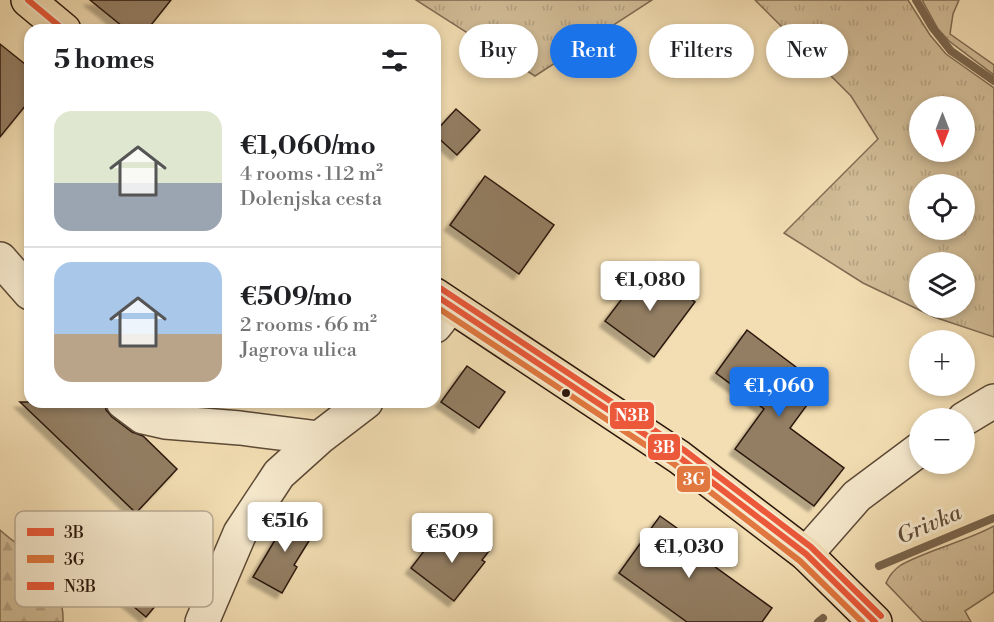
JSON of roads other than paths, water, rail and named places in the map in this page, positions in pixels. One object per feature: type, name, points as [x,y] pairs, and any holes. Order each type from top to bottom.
[{"type":"main road","points":[[28,0],[57,24]]},
{"type":"main road","points":[[441,310],[679,457],[806,554],[875,622]]},
{"type":"street","points":[[0,259],[24,286]]},
{"type":"street","points":[[975,412],[994,400]]},
{"type":"street","points":[[131,408],[143,417],[165,422],[319,438]]},
{"type":"street","points":[[213,596],[240,533],[279,474],[319,438],[358,408]]},
{"type":"street","points":[[806,554],[857,496],[909,457]]},
{"type":"street","points":[[202,622],[208,607]]},
{"type":"waterway","points":[[916,0],[932,27],[951,51],[994,81]]},
{"type":"waterway","name":"Grivka","points":[[879,566],[994,518]]},
{"type":"waterway","name":"Grivka","points":[[818,622],[823,618]]}]
